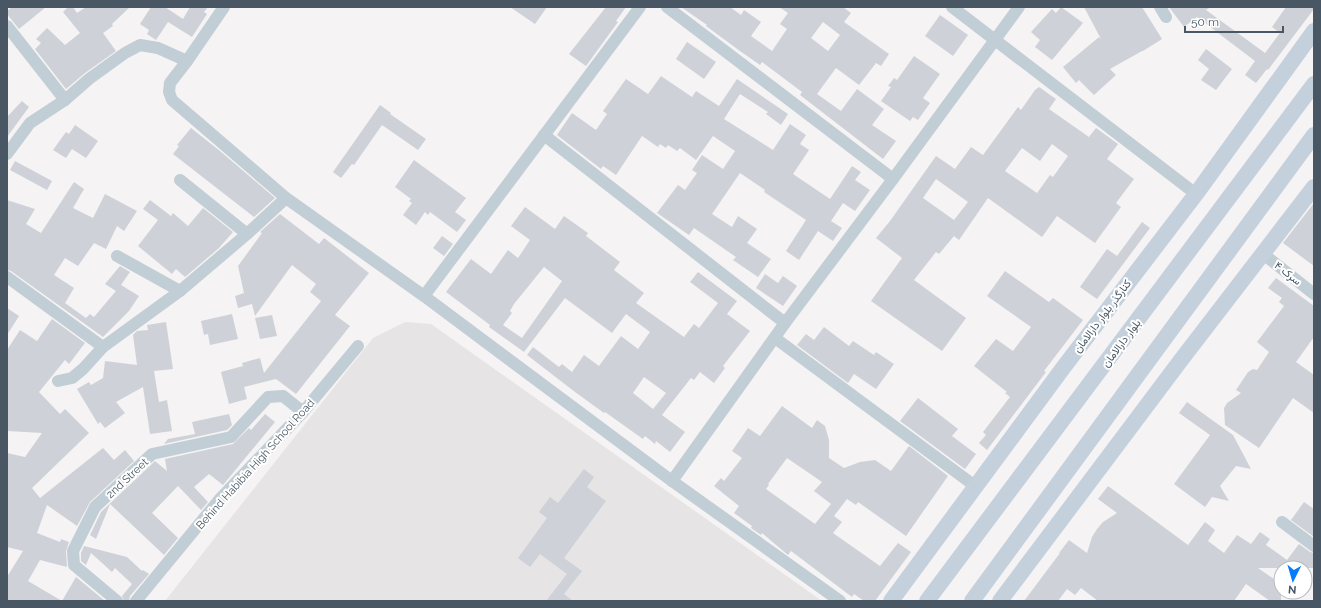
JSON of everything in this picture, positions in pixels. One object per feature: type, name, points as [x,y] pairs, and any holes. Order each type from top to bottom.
[{"type":"street","points":[[224,7],[170,83],[168,92],[172,100],[286,198],[424,296],[672,481],[840,601]]},
{"type":"street","points":[[424,296],[640,7]]},
{"type":"street","points":[[667,7],[894,179]]},
{"type":"street","points":[[952,7],[1196,194]]},
{"type":"street","points":[[672,481],[785,323],[894,179],[1019,7]]},
{"type":"street","points":[[7,26],[65,100]]},
{"type":"street","name":"کنارگذر بلوار دارالامان","points":[[891,601],[1062,368],[1196,194],[1314,32]]},
{"type":"street","points":[[7,154],[30,123],[65,100],[124,52],[140,45],[158,48],[187,61]]},
{"type":"street","name":"بلوار دارالامان","points":[[928,601],[1314,84]]},
{"type":"street","points":[[544,135],[785,323]]},
{"type":"street","points":[[972,601],[1314,135]]},
{"type":"street","points":[[180,180],[248,234]]},
{"type":"street","points":[[1000,601],[1314,186]]},
{"type":"street","points":[[58,381],[72,378],[83,369],[103,347],[180,291],[248,234],[286,198]]},
{"type":"street","name":"سرک ۴","points":[[1262,253],[1314,294]]},
{"type":"street","points":[[117,256],[180,291]]},
{"type":"street","points":[[7,277],[103,347]]},
{"type":"street","points":[[775,338],[975,486]]},
{"type":"street","name":"Behind Habibia High School Road","points":[[136,601],[219,500],[303,412],[358,346]]},
{"type":"street","name":"2nd Street","points":[[117,601],[74,565],[73,551],[95,507],[152,454],[231,436],[268,397],[283,396],[303,412]]},
{"type":"street","points":[[1282,522],[1314,546]]},
{"type":"shaded area","points":[[405,322],[431,324],[822,601],[165,601],[373,338]]},
{"type":"building","points":[[12,7],[46,7],[19,29],[7,14],[7,11]]},
{"type":"building","points":[[68,7],[73,7],[77,13],[86,7],[130,7],[112,24],[113,26],[103,33],[116,51],[85,73],[66,89],[35,49],[41,43],[36,39],[47,28],[65,45],[80,33],[63,12]]},
{"type":"building","points":[[151,7],[165,7],[183,19],[190,7],[208,7],[204,12],[207,14],[192,37],[168,22],[156,40],[147,34],[149,30],[140,24]]},
{"type":"building","points":[[510,7],[547,7],[535,24]]},
{"type":"building","points":[[606,7],[626,7],[616,21],[618,22],[586,66],[569,54]]},
{"type":"building","points":[[681,7],[730,7],[741,15],[744,10],[761,22],[751,36],[772,51],[787,29],[780,24],[788,13],[779,7],[843,7],[851,13],[844,22],[889,54],[881,66],[876,63],[859,85],[836,68],[817,94],[841,111],[857,89],[884,109],[872,125],[896,141],[883,159],[800,95],[802,92],[762,62],[760,65],[740,51],[706,26],[707,25]],"holes":[[[823,22],[840,35],[828,51],[811,38]]]},
{"type":"building","points":[[1061,7],[1083,23],[1052,60],[1035,47],[1040,40],[1031,32],[1052,9],[1056,13]]},
{"type":"building","points":[[1084,7],[1142,7],[1162,39],[1110,69],[1116,75],[1094,95],[1079,80],[1076,83],[1063,67],[1099,37],[1101,39]]},
{"type":"building","points":[[1169,7],[1211,7],[1206,10],[1265,53],[1280,33],[1272,27],[1286,7],[1314,7],[1314,9],[1268,70],[1267,69],[1256,83],[1245,75],[1255,61],[1197,17],[1184,27]]},
{"type":"building","points":[[940,15],[968,35],[953,56],[925,36]]},
{"type":"building","points":[[687,42],[716,62],[704,79],[676,59]]},
{"type":"building","points":[[1206,49],[1232,69],[1216,90],[1201,80],[1209,69],[1198,60]]},
{"type":"building","points":[[914,56],[940,74],[923,98],[930,103],[918,120],[913,117],[910,121],[881,101],[891,87],[888,86],[894,78],[897,80]]},
{"type":"building","points":[[661,76],[692,97],[696,91],[719,106],[737,79],[788,114],[781,125],[766,114],[768,112],[740,94],[724,119],[773,150],[790,124],[806,135],[800,144],[809,150],[793,174],[830,199],[852,166],[861,172],[855,180],[870,190],[855,211],[843,203],[831,221],[842,228],[833,241],[818,231],[799,260],[786,251],[806,220],[764,192],[765,190],[740,173],[712,214],[732,227],[738,216],[757,229],[747,243],[771,259],[758,277],[733,260],[736,257],[694,228],[689,235],[657,213],[678,185],[685,190],[697,173],[692,170],[702,155],[723,169],[735,151],[713,136],[696,160],[680,148],[677,151],[668,145],[666,148],[660,144],[658,147],[642,136],[616,175],[603,166],[601,169],[557,135],[572,113],[596,130],[607,114],[603,111],[626,79],[648,94]]},
{"type":"building","points":[[1039,87],[1056,99],[1049,109],[1089,137],[1096,128],[1118,144],[1107,159],[1134,179],[1116,203],[1121,207],[1095,243],[1057,216],[1042,237],[988,198],[959,240],[954,236],[939,254],[936,252],[914,280],[966,318],[942,351],[871,301],[902,258],[876,238],[890,221],[936,156],[955,169],[971,147],[983,155],[1018,107],[1021,110],[1035,90]],"holes":[[[1052,144],[1068,156],[1053,177],[1050,175],[1037,193],[1005,171],[1022,148],[1040,161]],[[936,179],[968,202],[954,220],[923,198]]]},
{"type":"building","points":[[22,101],[29,107],[7,137],[7,117]]},
{"type":"building","points":[[380,105],[391,113],[390,114],[426,139],[418,150],[382,125],[354,165],[352,164],[341,178],[333,172]]},
{"type":"building","points":[[75,125],[98,141],[86,158],[72,149],[66,158],[53,150],[66,132],[69,134]]},
{"type":"building","points":[[191,128],[275,198],[254,217],[173,154],[179,146],[177,145]]},
{"type":"building","points":[[414,160],[466,198],[455,212],[466,220],[457,232],[430,212],[428,215],[425,212],[416,225],[403,215],[412,203],[409,201],[411,199],[395,187]]},
{"type":"building","points":[[15,161],[52,181],[47,190],[10,170]]},
{"type":"building","points":[[74,182],[84,189],[73,208],[93,218],[105,194],[137,211],[124,231],[117,226],[106,249],[94,243],[78,266],[65,258],[54,275],[74,288],[65,303],[86,318],[90,314],[94,317],[116,291],[105,284],[120,266],[130,272],[121,285],[139,296],[129,311],[103,337],[11,271],[7,270],[7,200],[35,209],[26,224],[41,233]]},
{"type":"building","points":[[150,200],[171,216],[173,213],[188,226],[203,208],[233,232],[219,248],[185,277],[176,269],[172,274],[138,246],[158,220],[143,209]]},
{"type":"building","points":[[1314,203],[1314,266],[1283,243]]},
{"type":"building","points":[[525,207],[555,229],[564,216],[588,233],[586,236],[620,262],[614,270],[644,293],[636,303],[684,337],[694,324],[699,328],[718,303],[690,282],[698,272],[737,301],[727,314],[750,331],[723,366],[725,368],[714,383],[700,372],[694,380],[691,378],[662,415],[685,432],[670,452],[656,441],[655,444],[645,436],[643,439],[605,412],[604,413],[527,355],[533,347],[559,367],[562,364],[572,372],[584,355],[599,366],[621,336],[638,349],[650,332],[626,314],[612,333],[565,298],[524,352],[489,327],[490,325],[446,292],[471,259],[491,274],[508,250],[518,258],[530,240],[511,226]],"holes":[[[544,267],[562,281],[522,338],[503,325],[512,313],[510,311],[514,304]],[[644,377],[666,393],[653,409],[633,393]]]},
{"type":"building","points":[[280,214],[319,244],[324,238],[369,273],[335,315],[350,326],[296,394],[276,379],[244,387],[247,399],[229,404],[221,372],[243,366],[242,363],[260,358],[264,373],[321,301],[310,292],[316,284],[292,265],[255,316],[252,304],[238,308],[235,296],[244,293],[238,266],[262,233],[260,232]]},
{"type":"building","points":[[1142,222],[1150,228],[1097,299],[1080,287],[1107,249],[1117,256]]},
{"type":"building","points":[[442,236],[453,244],[444,256],[433,248]]},
{"type":"building","points":[[1005,271],[1049,302],[1053,298],[1083,320],[987,450],[979,443],[986,435],[983,432],[1010,397],[1005,393],[1007,392],[974,366],[996,339],[1013,351],[1031,327],[987,296]]},
{"type":"building","points":[[765,274],[778,283],[783,276],[797,286],[783,306],[756,288]]},
{"type":"building","points":[[1276,278],[1314,306],[1314,337],[1296,362],[1314,375],[1314,413],[1293,398],[1259,448],[1225,425],[1224,408],[1227,403],[1241,393],[1236,390],[1248,372],[1253,369],[1257,370],[1269,352],[1257,342],[1284,306],[1279,302],[1282,298],[1268,288]]},
{"type":"building","points":[[7,308],[19,316],[7,335]]},
{"type":"building","points":[[232,314],[238,339],[210,345],[208,334],[204,335],[201,321]]},
{"type":"building","points":[[272,315],[277,336],[260,339],[255,318]]},
{"type":"building","points":[[52,319],[85,343],[69,364],[65,360],[39,392],[60,414],[65,409],[89,433],[32,488],[40,498],[103,448],[114,460],[125,450],[134,461],[90,502],[77,526],[47,505],[37,533],[60,542],[61,539],[69,542],[66,551],[67,567],[40,560],[28,581],[62,601],[7,601],[7,577],[23,551],[7,547],[7,453],[25,457],[42,433],[7,431],[7,350],[20,330],[37,341]]},
{"type":"building","points":[[166,322],[173,369],[154,371],[159,402],[167,400],[172,431],[150,434],[143,387],[116,402],[125,413],[105,428],[100,422],[98,424],[77,389],[89,382],[91,385],[103,378],[105,361],[137,365],[133,335],[137,331],[148,330],[147,325]]},
{"type":"building","points":[[824,327],[849,346],[853,341],[874,355],[876,352],[894,364],[876,389],[854,374],[848,383],[797,345],[806,334],[814,340]]},
{"type":"building","points":[[918,398],[958,429],[952,436],[976,454],[965,469],[900,421]]},
{"type":"building","points":[[1187,402],[1233,435],[1251,469],[1236,466],[1220,486],[1229,501],[1212,497],[1205,507],[1174,484],[1210,435],[1179,413]]},
{"type":"building","points":[[782,406],[812,428],[817,420],[825,426],[829,440],[829,458],[844,468],[860,462],[875,460],[891,471],[909,446],[948,476],[906,536],[858,502],[856,505],[847,499],[834,516],[842,522],[833,533],[880,566],[898,543],[911,552],[875,601],[864,601],[854,594],[852,597],[791,551],[788,555],[762,533],[761,535],[751,528],[752,526],[734,513],[739,506],[714,486],[721,478],[724,481],[742,458],[732,451],[748,428],[760,436]],"holes":[[[787,458],[822,482],[814,491],[831,504],[815,524],[766,489]]]},
{"type":"building","points":[[229,414],[232,425],[227,430],[164,444],[168,439],[195,434],[192,422]]},
{"type":"building","points":[[265,414],[275,422],[223,485],[209,474],[194,487],[208,502],[201,510],[178,486],[152,513],[178,538],[164,555],[110,504],[96,539],[90,535],[101,512],[155,461],[167,471],[165,459],[233,444],[249,428],[251,430]]},
{"type":"building","points":[[584,469],[594,477],[587,487],[606,501],[564,558],[582,571],[564,594],[573,601],[546,601],[567,574],[540,554],[530,567],[518,558],[547,518],[539,512],[550,497],[558,503]]},
{"type":"building","points":[[1108,486],[1188,545],[1205,522],[1215,530],[1208,541],[1224,553],[1237,535],[1251,544],[1260,532],[1270,539],[1266,545],[1287,560],[1273,560],[1273,568],[1258,568],[1273,578],[1273,600],[1281,601],[1270,601],[1246,584],[1234,601],[1098,601],[1081,588],[1075,595],[1067,589],[1058,601],[1024,601],[1069,540],[1087,553],[1092,537],[1097,529],[1103,522],[1117,513],[1098,499]]},
{"type":"building","points":[[1304,502],[1314,509],[1314,537],[1291,520]]},
{"type":"building","points":[[1299,544],[1310,552],[1314,553],[1314,568],[1313,560],[1287,560]]},
{"type":"building","points":[[84,546],[127,557],[142,571],[143,570],[149,574],[130,596],[129,601],[124,601],[122,596],[132,584],[115,568],[112,572],[91,553],[86,565],[81,561],[81,553]]},
{"type":"building","points":[[76,577],[105,601],[62,601]]}]
